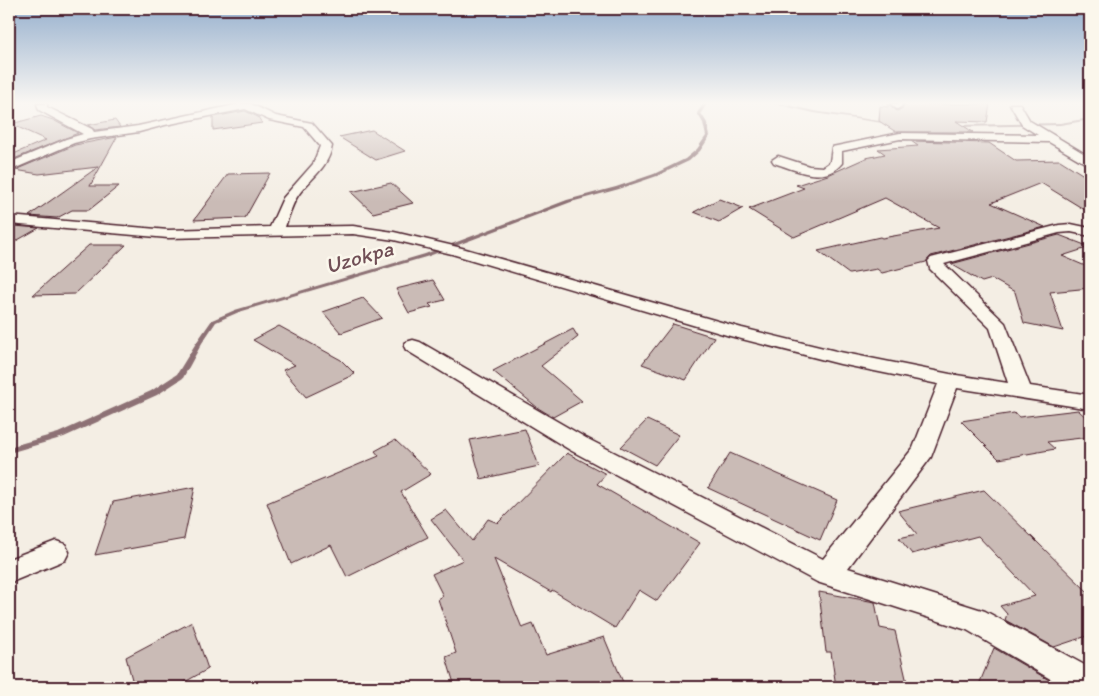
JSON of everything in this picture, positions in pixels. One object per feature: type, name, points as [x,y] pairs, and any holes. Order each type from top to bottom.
[{"type":"street","points":[[9,167],[70,141],[87,136]]},
{"type":"street","points":[[276,231],[291,195],[314,172],[325,154],[326,146],[318,136]]},
{"type":"street","points":[[778,160],[808,170],[826,171],[836,163],[836,149],[898,136]]},
{"type":"street","points":[[924,136],[1051,139]]},
{"type":"street","points":[[1047,136],[1090,162]]},
{"type":"street","points":[[9,220],[168,234],[353,230],[394,236],[457,250],[736,332],[840,358],[950,380],[1090,402]]},
{"type":"street","points":[[1021,390],[999,328],[992,319],[936,266],[936,261],[1060,229],[1071,228],[1090,232]]},
{"type":"street","points":[[413,346],[578,444],[826,574],[884,590],[975,620],[1090,685]]},
{"type":"street","points":[[826,574],[923,451],[950,380]]},
{"type":"street","points":[[9,571],[56,552]]},
{"type":"building","points":[[38,136],[69,136],[9,161],[9,156],[46,140]]},
{"type":"building","points":[[382,136],[405,151],[376,160],[339,137]]},
{"type":"building","points":[[117,137],[90,186],[119,186],[89,210],[72,210],[57,218],[29,216],[98,167],[39,174],[15,170],[75,145]]},
{"type":"building","points":[[911,141],[989,143],[1016,161],[1060,160],[1090,179],[1090,213],[1041,183],[991,203],[1045,227],[931,256],[926,262],[882,273],[877,269],[849,274],[818,251],[880,237],[939,228],[885,198],[794,237],[749,209],[804,188],[796,185],[828,175],[866,158],[885,154],[878,149],[918,146]]},
{"type":"building","points":[[270,173],[245,218],[194,220],[228,174]]},
{"type":"building","points":[[391,183],[413,203],[373,213],[351,192]]},
{"type":"building","points":[[719,199],[743,208],[719,222],[694,212]]},
{"type":"building","points":[[14,226],[39,228],[9,245],[9,230]]},
{"type":"building","points":[[1059,235],[1090,247],[1062,256],[1090,268],[1090,288],[1050,292],[1063,331],[1024,323],[1015,292],[992,279],[982,282],[951,264]]},
{"type":"building","points":[[89,245],[126,245],[75,294],[33,295]]},
{"type":"building","points":[[433,280],[445,300],[429,304],[432,307],[409,313],[396,289]]},
{"type":"building","points":[[363,298],[382,318],[341,333],[323,312]]},
{"type":"building","points":[[673,324],[714,337],[686,380],[642,364]]},
{"type":"building","points":[[279,326],[341,360],[355,374],[306,397],[283,370],[295,365],[253,340]]},
{"type":"building","points":[[573,329],[578,337],[541,366],[582,401],[553,417],[538,408],[493,371]]},
{"type":"building","points":[[1078,410],[1090,421],[1090,437],[1047,442],[1055,449],[999,459],[961,421],[1014,413],[1019,417]]},
{"type":"building","points":[[647,420],[679,435],[655,465],[621,447]]},
{"type":"building","points":[[525,429],[539,466],[481,479],[470,440]]},
{"type":"building","points":[[395,440],[431,474],[401,492],[428,537],[347,577],[331,545],[291,564],[267,503],[379,456],[375,451]]},
{"type":"building","points":[[567,453],[606,474],[597,484],[700,543],[657,601],[639,590],[615,628],[552,590],[551,592],[494,559],[522,628],[533,624],[546,655],[604,637],[625,687],[455,687],[446,657],[456,653],[438,599],[443,596],[432,574],[463,560],[431,519],[446,510],[472,541],[488,519],[498,523]]},
{"type":"building","points":[[730,453],[837,500],[820,540],[708,488]]},
{"type":"building","points":[[195,487],[184,539],[95,555],[113,502]]},
{"type":"building","points":[[984,490],[1090,594],[1090,635],[1054,647],[1005,620],[1007,614],[1000,606],[1035,596],[978,536],[912,554],[899,538],[917,534],[898,511]]},
{"type":"building","points":[[819,592],[875,602],[880,628],[895,631],[908,687],[836,687],[831,652],[826,652]]},
{"type":"building","points":[[192,622],[208,669],[176,687],[134,687],[126,657]]},
{"type":"building","points":[[994,648],[1061,687],[978,687]]},
{"type":"waterway","name":"Uzokpa","points":[[9,450],[61,435],[154,393],[180,376],[214,321],[237,311],[427,255],[569,201],[656,175],[687,160],[697,152],[708,136]]}]
